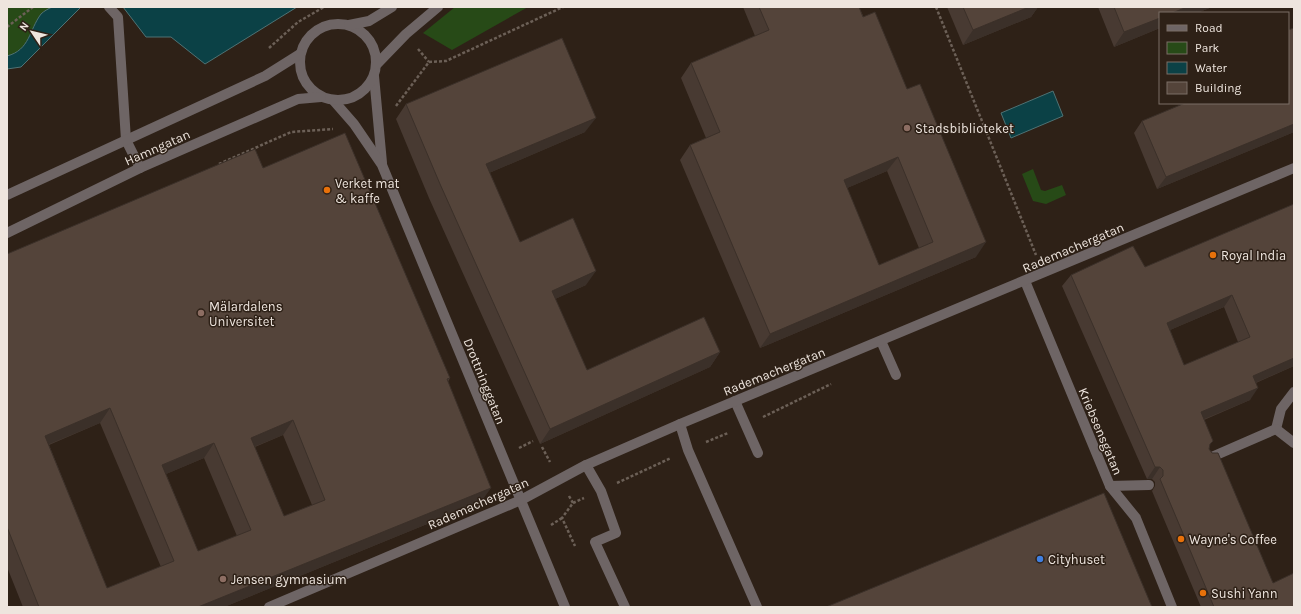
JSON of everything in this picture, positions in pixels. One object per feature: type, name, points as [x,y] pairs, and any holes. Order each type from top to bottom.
[{"type":"street","points":[[108,7],[118,17],[122,102],[126,140],[140,168]]},
{"type":"street","points":[[349,25],[361,30],[370,39],[375,51],[377,64],[374,76],[368,87],[358,95],[346,100],[333,100],[321,97],[311,89],[303,79],[300,67],[300,54],[305,42],[313,32],[330,24],[349,25],[369,21],[392,7]]},
{"type":"street","points":[[377,64],[406,34],[438,7]]},
{"type":"street","name":"Hamngatan","points":[[7,195],[265,76],[300,54]]},
{"type":"street","name":"Drottninggatan","points":[[374,76],[382,165]]},
{"type":"street","name":"Hamngatan","points":[[7,233],[140,168],[298,99],[321,97]]},
{"type":"street","name":"Drottninggatan","points":[[333,100],[354,124],[382,165],[565,607]]},
{"type":"street","name":"Rademachergatan","points":[[269,607],[521,500],[586,465],[680,424],[1294,168]]},
{"type":"street","name":"Kriebsensgatan","points":[[1025,281],[1110,486],[1136,518],[1172,607]]},
{"type":"street","points":[[881,341],[896,375]]},
{"type":"street","points":[[1276,429],[1281,409],[1294,392]]},
{"type":"street","points":[[735,401],[758,453]]},
{"type":"street","points":[[680,424],[688,450],[757,607]]},
{"type":"street","points":[[1276,429],[1294,443]]},
{"type":"street","points":[[1207,459],[1276,429]]},
{"type":"street","points":[[586,465],[601,491],[616,532],[595,542],[625,607]]},
{"type":"street","points":[[1110,486],[1149,485]]},
{"type":"path","points":[[7,27],[33,7]]},
{"type":"path","points":[[377,114],[390,116],[408,88],[429,62],[446,61],[563,7]]},
{"type":"path","points":[[936,7],[1043,273]]},
{"type":"path","points":[[218,164],[291,132],[343,128],[354,124]]},
{"type":"path","points":[[542,447],[573,503],[562,518],[579,553]]},
{"type":"green space","points":[[7,7],[68,7],[7,64]]},
{"type":"green space","points":[[455,7],[528,7],[452,50],[423,33]]},
{"type":"green space","points":[[1033,169],[1041,190],[1045,191],[1062,185],[1066,195],[1046,204],[1033,201],[1022,174]]},
{"type":"water","points":[[52,7],[81,7],[21,67],[7,69],[7,56],[15,53],[25,44],[41,14]]},
{"type":"water","points":[[123,7],[297,7],[205,64],[171,37],[146,37]]},
{"type":"water","points":[[1053,91],[1063,116],[1011,138],[1001,113]]},
{"type":"building","points":[[759,7],[859,7],[863,17],[875,12],[907,89],[920,84],[986,242],[770,334],[690,145],[720,132],[691,63],[769,30]],"holes":[[[898,157],[933,242],[879,265],[844,180]]]},
{"type":"building","points":[[963,7],[1029,7],[973,30]]},
{"type":"building","points":[[1114,7],[1187,7],[1174,12],[1159,12],[1159,18],[1124,32]]},
{"type":"building","points":[[1294,28],[1294,124],[1166,177],[1142,121],[1183,104],[1289,104],[1289,30]]},
{"type":"building","points":[[562,38],[596,118],[486,164],[520,242],[573,218],[596,271],[552,291],[587,370],[704,317],[720,352],[550,429],[440,184],[406,104]]},
{"type":"building","points":[[345,133],[450,378],[447,379],[491,488],[198,607],[39,607],[7,527],[7,254],[255,149],[263,168]],"holes":[[[110,408],[174,561],[107,588],[45,436]],[[293,420],[325,500],[284,516],[251,438]],[[214,443],[251,530],[198,551],[162,465]]]},
{"type":"building","points":[[1294,204],[1294,358],[1253,376],[1258,388],[1201,412],[1213,441],[1210,444],[1209,449],[1212,453],[1218,453],[1273,583],[1294,573],[1294,607],[1214,607],[1160,479],[1163,476],[1163,470],[1160,467],[1155,467],[1071,275],[1133,246],[1145,267]],"holes":[[[1232,295],[1250,337],[1184,365],[1167,323]]]},
{"type":"building","name":"Cityhuset","points":[[1104,493],[1152,607],[826,607]]},
{"type":"place","name":"Stadsbiblioteket","points":[[907,128]]},
{"type":"place","name":"Verket mat & kaffe","points":[[327,190]]},
{"type":"place","name":"Royal India","points":[[1213,255]]},
{"type":"place","name":"Mälardalens Universitet","points":[[201,313]]},
{"type":"place","name":"Wayne's Coffee","points":[[1181,539]]},
{"type":"place","name":"Cityhuset","points":[[1040,559]]},
{"type":"place","name":"Jensen gymnasium","points":[[223,579]]},
{"type":"place","name":"Sushi Yann","points":[[1203,593]]}]
